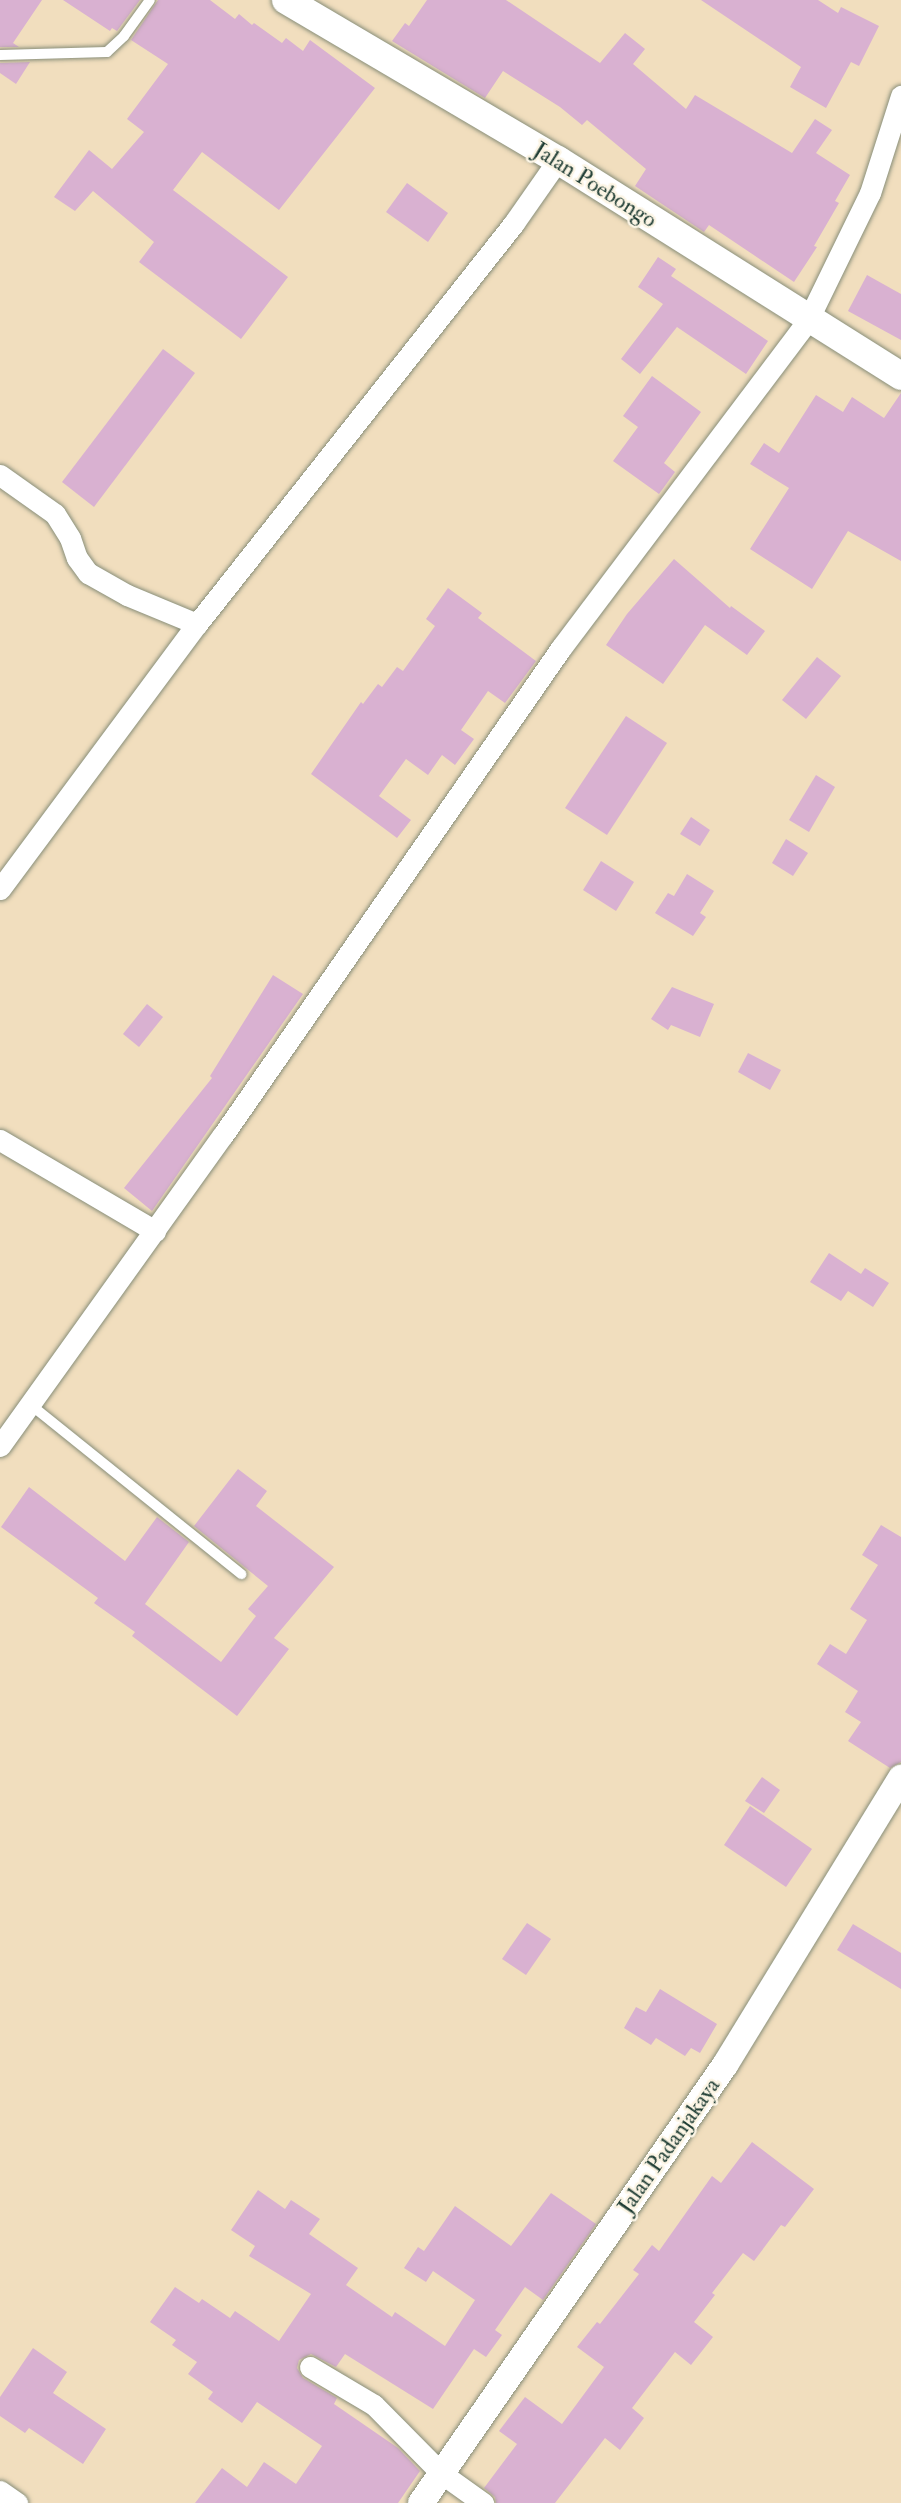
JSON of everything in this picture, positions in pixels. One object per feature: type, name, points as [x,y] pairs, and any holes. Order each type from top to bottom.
[{"type":"main road","name":"Jalan Poebongo","points":[[286,0],[558,160],[808,320],[901,376]]},
{"type":"street","points":[[0,1446],[155,1231],[561,648],[808,320],[870,193],[901,96]]},
{"type":"street","points":[[0,889],[197,624],[514,223],[558,160]]},
{"type":"street","points":[[0,475],[55,514],[70,538],[77,558],[88,573],[111,587],[197,624]]},
{"type":"street","points":[[0,1140],[155,1231]]},
{"type":"street","name":"Jalan Padanjakaya","points":[[421,2503],[725,2065],[901,1778]]},
{"type":"street","points":[[310,2367],[374,2405],[441,2473],[483,2503]]},
{"type":"street","points":[[0,2491],[17,2503]]},
{"type":"lane","points":[[0,55],[107,52],[124,36],[150,0]]},
{"type":"lane","points":[[31,1405],[241,1574]]},
{"type":"building","points":[[0,0],[42,0],[13,43],[19,47],[0,47]]},
{"type":"building","points":[[63,0],[140,0],[117,31],[112,28],[110,31]]},
{"type":"building","points":[[158,0],[210,0],[235,19],[239,14],[282,43],[286,38],[303,51],[310,40],[375,88],[279,210],[202,152],[173,190],[288,277],[241,339],[139,262],[154,242],[93,191],[75,211],[54,197],[89,150],[112,169],[144,132],[127,119],[168,64],[131,40]]},
{"type":"building","points":[[427,0],[506,0],[600,63],[625,33],[645,49],[633,64],[686,109],[695,95],[792,153],[815,119],[832,130],[816,153],[850,175],[835,201],[839,203],[814,246],[817,247],[794,282],[709,225],[704,232],[635,186],[646,169],[587,120],[582,125],[560,107],[503,71],[485,98],[392,41],[405,23],[409,26]]},
{"type":"building","points":[[701,0],[818,0],[838,13],[841,7],[879,26],[859,66],[851,62],[826,108],[790,87],[801,67]]},
{"type":"building","points":[[30,62],[16,84],[0,73],[0,63]]},
{"type":"building","points":[[407,183],[448,213],[428,242],[386,212]]},
{"type":"building","points":[[658,257],[676,269],[671,276],[768,341],[746,374],[677,327],[640,374],[621,359],[663,304],[638,287]]},
{"type":"building","points":[[867,275],[901,294],[901,340],[848,311]]},
{"type":"building","points":[[163,349],[195,373],[94,507],[62,482]]},
{"type":"building","points":[[652,376],[701,412],[664,463],[675,472],[659,494],[613,461],[638,427],[623,416]]},
{"type":"building","points":[[901,393],[901,561],[848,531],[812,589],[750,549],[789,488],[750,464],[764,443],[779,453],[816,395],[843,412],[852,397],[884,418]]},
{"type":"building","points":[[674,559],[730,608],[731,606],[765,631],[747,655],[705,625],[663,684],[606,645],[627,614]]},
{"type":"building","points":[[448,588],[482,613],[478,618],[536,661],[505,703],[488,691],[461,730],[474,739],[455,765],[442,755],[428,775],[406,759],[379,796],[411,820],[397,838],[311,774],[361,702],[363,704],[378,684],[382,687],[397,667],[403,671],[435,626],[426,619]]},
{"type":"building","points":[[817,657],[841,676],[806,719],[782,700]]},
{"type":"building","points":[[626,716],[667,743],[607,835],[565,808]]},
{"type":"building","points":[[816,775],[835,787],[809,832],[789,820]]},
{"type":"building","points":[[691,817],[710,830],[700,846],[680,834]]},
{"type":"building","points":[[786,839],[808,853],[793,876],[772,863]]},
{"type":"building","points":[[601,861],[634,882],[616,911],[583,890]]},
{"type":"building","points":[[687,874],[714,891],[700,913],[706,917],[693,936],[655,913],[668,893],[674,896]]},
{"type":"building","points":[[273,975],[303,994],[152,1211],[124,1188],[212,1078],[210,1076]]},
{"type":"building","points":[[672,987],[714,1004],[700,1037],[671,1025],[668,1030],[651,1019]]},
{"type":"building","points":[[147,1004],[163,1017],[139,1047],[123,1034]]},
{"type":"building","points":[[748,1053],[781,1070],[770,1090],[738,1072]]},
{"type":"building","points":[[829,1253],[861,1274],[865,1268],[889,1283],[873,1307],[848,1291],[841,1301],[810,1282]]},
{"type":"building","points":[[238,1469],[267,1491],[256,1506],[334,1567],[274,1638],[289,1649],[237,1716],[132,1636],[135,1632],[94,1603],[98,1598],[1,1527],[29,1487],[125,1561],[157,1517],[189,1542],[145,1604],[221,1662],[256,1616],[248,1609],[268,1586],[194,1526]]},
{"type":"building","points":[[881,1525],[901,1537],[901,1762],[890,1768],[848,1741],[861,1722],[845,1712],[858,1691],[817,1664],[830,1644],[846,1654],[867,1620],[850,1609],[878,1565],[862,1555]]},
{"type":"building","points":[[762,1777],[780,1790],[764,1813],[745,1801]]},
{"type":"building","points":[[750,1806],[812,1849],[786,1887],[724,1845]]},
{"type":"building","points":[[527,1923],[551,1939],[526,1975],[502,1959]]},
{"type":"building","points":[[853,1924],[901,1953],[901,1989],[837,1950]]},
{"type":"building","points":[[660,1989],[717,2024],[700,2053],[691,2048],[685,2056],[656,2038],[651,2045],[624,2028],[636,2007],[646,2012]]},
{"type":"building","points":[[752,2142],[814,2189],[785,2227],[781,2225],[754,2261],[743,2253],[712,2293],[715,2295],[694,2322],[713,2337],[691,2365],[675,2352],[632,2408],[644,2418],[620,2450],[605,2438],[555,2503],[496,2503],[495,2497],[484,2488],[517,2444],[499,2431],[525,2397],[562,2424],[604,2367],[577,2347],[597,2322],[600,2324],[639,2274],[633,2270],[652,2245],[659,2251],[712,2176],[721,2183]]},
{"type":"building","points":[[258,2190],[285,2209],[291,2200],[320,2219],[309,2234],[358,2268],[346,2285],[392,2317],[395,2312],[445,2346],[475,2300],[433,2271],[426,2282],[404,2268],[418,2247],[424,2251],[455,2206],[511,2246],[551,2193],[596,2224],[543,2300],[525,2287],[495,2330],[502,2335],[486,2357],[474,2349],[433,2409],[345,2354],[336,2367],[311,2354],[299,2360],[297,2368],[303,2378],[337,2398],[334,2404],[398,2448],[420,2471],[398,2503],[195,2503],[222,2468],[247,2487],[264,2462],[296,2484],[322,2446],[257,2402],[242,2423],[208,2399],[213,2392],[188,2374],[197,2362],[172,2345],[176,2340],[150,2322],[175,2287],[199,2303],[202,2299],[230,2318],[235,2311],[279,2341],[311,2294],[249,2256],[255,2246],[231,2230]]},
{"type":"building","points":[[33,2348],[67,2372],[53,2393],[106,2429],[83,2464],[29,2428],[25,2433],[0,2416],[0,2397]]}]
